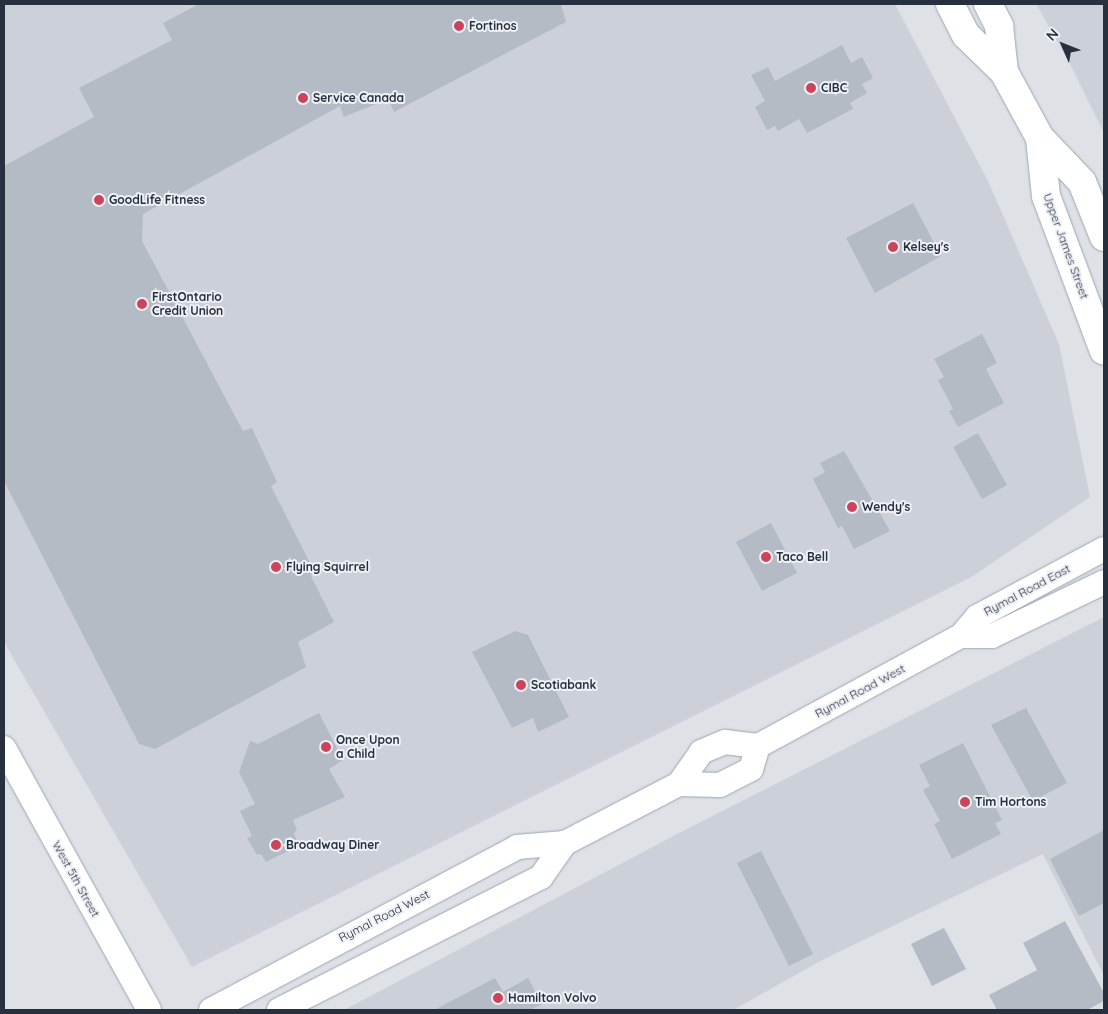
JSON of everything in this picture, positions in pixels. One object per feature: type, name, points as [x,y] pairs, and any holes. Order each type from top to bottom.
[{"type":"main road","name":"Upper James Street","points":[[950,4],[966,35],[1004,72],[1040,138],[1082,182],[1104,237]]},
{"type":"main road","name":"Upper James Street","points":[[988,4],[999,26],[1004,72]]},
{"type":"main road","name":"Upper James Street","points":[[1040,138],[1046,196],[1104,351]]},
{"type":"main road","name":"Rymal Road East","points":[[961,636],[976,617],[1104,549]]},
{"type":"main road","name":"Rymal Road East","points":[[961,636],[992,636],[1104,582]]},
{"type":"main road","name":"Rymal Road West","points":[[211,1010],[518,847],[564,843],[679,784],[701,752],[725,742],[758,746],[961,636]]},
{"type":"main road","name":"Rymal Road West","points":[[679,784],[720,785],[750,769],[758,746]]},
{"type":"main road","name":"West 5th Street","points":[[4,748],[148,1010]]},
{"type":"main road","name":"Rymal Road West","points":[[279,1010],[541,877],[564,843]]},
{"type":"shaded area","points":[[4,4],[895,4],[988,181],[1059,344],[1090,497],[973,576],[192,967],[4,642]]},
{"type":"shaded area","points":[[1036,4],[1104,4],[1104,133],[1069,62]]},
{"type":"shaded area","points":[[1104,617],[1104,976],[1043,854],[824,959],[733,1010],[344,1010],[681,832]]},
{"type":"building","points":[[199,4],[561,4],[566,22],[394,112],[388,99],[344,117],[340,106],[143,214],[142,241],[243,431],[252,428],[277,482],[271,486],[313,569],[311,576],[334,622],[298,642],[306,667],[155,749],[139,744],[4,481],[4,166],[94,117],[79,88],[172,40],[163,23]]},
{"type":"building","name":"CIBC","points":[[842,45],[851,63],[862,57],[873,78],[862,84],[867,93],[850,103],[853,109],[807,133],[799,119],[778,131],[775,126],[767,130],[755,107],[765,101],[751,75],[768,67],[775,81]]},
{"type":"building","name":"Kelsey's","points":[[913,203],[941,256],[875,293],[846,238]]},
{"type":"building","points":[[982,334],[997,363],[986,369],[1004,403],[958,427],[949,411],[953,409],[938,380],[944,377],[934,359]]},
{"type":"building","points":[[978,433],[1007,485],[982,499],[953,447]]},
{"type":"building","name":"Wendy's","points":[[844,451],[890,531],[854,549],[842,526],[838,528],[813,479],[825,472],[820,463]]},
{"type":"building","name":"Taco Bell","points":[[771,523],[797,573],[762,591],[736,542]]},
{"type":"building","name":"Scotiabank","points":[[515,631],[528,635],[569,717],[538,732],[533,718],[512,728],[472,652]]},
{"type":"building","points":[[1026,708],[1067,783],[1033,801],[991,725]]},
{"type":"building","points":[[319,713],[343,760],[329,769],[345,797],[293,820],[297,830],[294,833],[298,846],[266,862],[261,854],[257,855],[247,838],[252,836],[240,811],[255,804],[239,772],[250,741],[258,744]]},
{"type":"building","name":"Tim Hortons","points":[[963,743],[1002,820],[995,823],[1001,834],[952,859],[934,824],[940,821],[923,790],[930,786],[919,765]]},
{"type":"building","points":[[1104,830],[1104,903],[1079,916],[1050,859]]},
{"type":"building","points":[[761,851],[813,954],[789,966],[737,863]]},
{"type":"building","points":[[1065,921],[1104,993],[1104,1001],[1087,1010],[997,1010],[989,995],[1037,970],[1023,943]]},
{"type":"building","points":[[944,928],[966,969],[932,986],[911,944]]},
{"type":"building","name":"Hamilton Volvo","points":[[495,978],[503,992],[528,978],[542,1004],[530,1010],[434,1010]]},
{"type":"place","name":"Fortinos","points":[[459,26]]},
{"type":"place","name":"CIBC","points":[[811,88]]},
{"type":"place","name":"Service Canada","points":[[303,98]]},
{"type":"place","name":"GoodLife Fitness","points":[[99,200]]},
{"type":"place","name":"Kelsey's","points":[[893,247]]},
{"type":"place","name":"FirstOntario Credit Union","points":[[142,304]]},
{"type":"place","name":"Wendy's","points":[[852,507]]},
{"type":"place","name":"Taco Bell","points":[[766,557]]},
{"type":"place","name":"Flying Squirrel","points":[[276,567]]},
{"type":"place","name":"Scotiabank","points":[[521,685]]},
{"type":"place","name":"Once Upon a Child","points":[[326,747]]},
{"type":"place","name":"Tim Hortons","points":[[965,802]]},
{"type":"place","name":"Broadway Diner","points":[[276,845]]},
{"type":"place","name":"Hamilton Volvo","points":[[498,998]]}]
